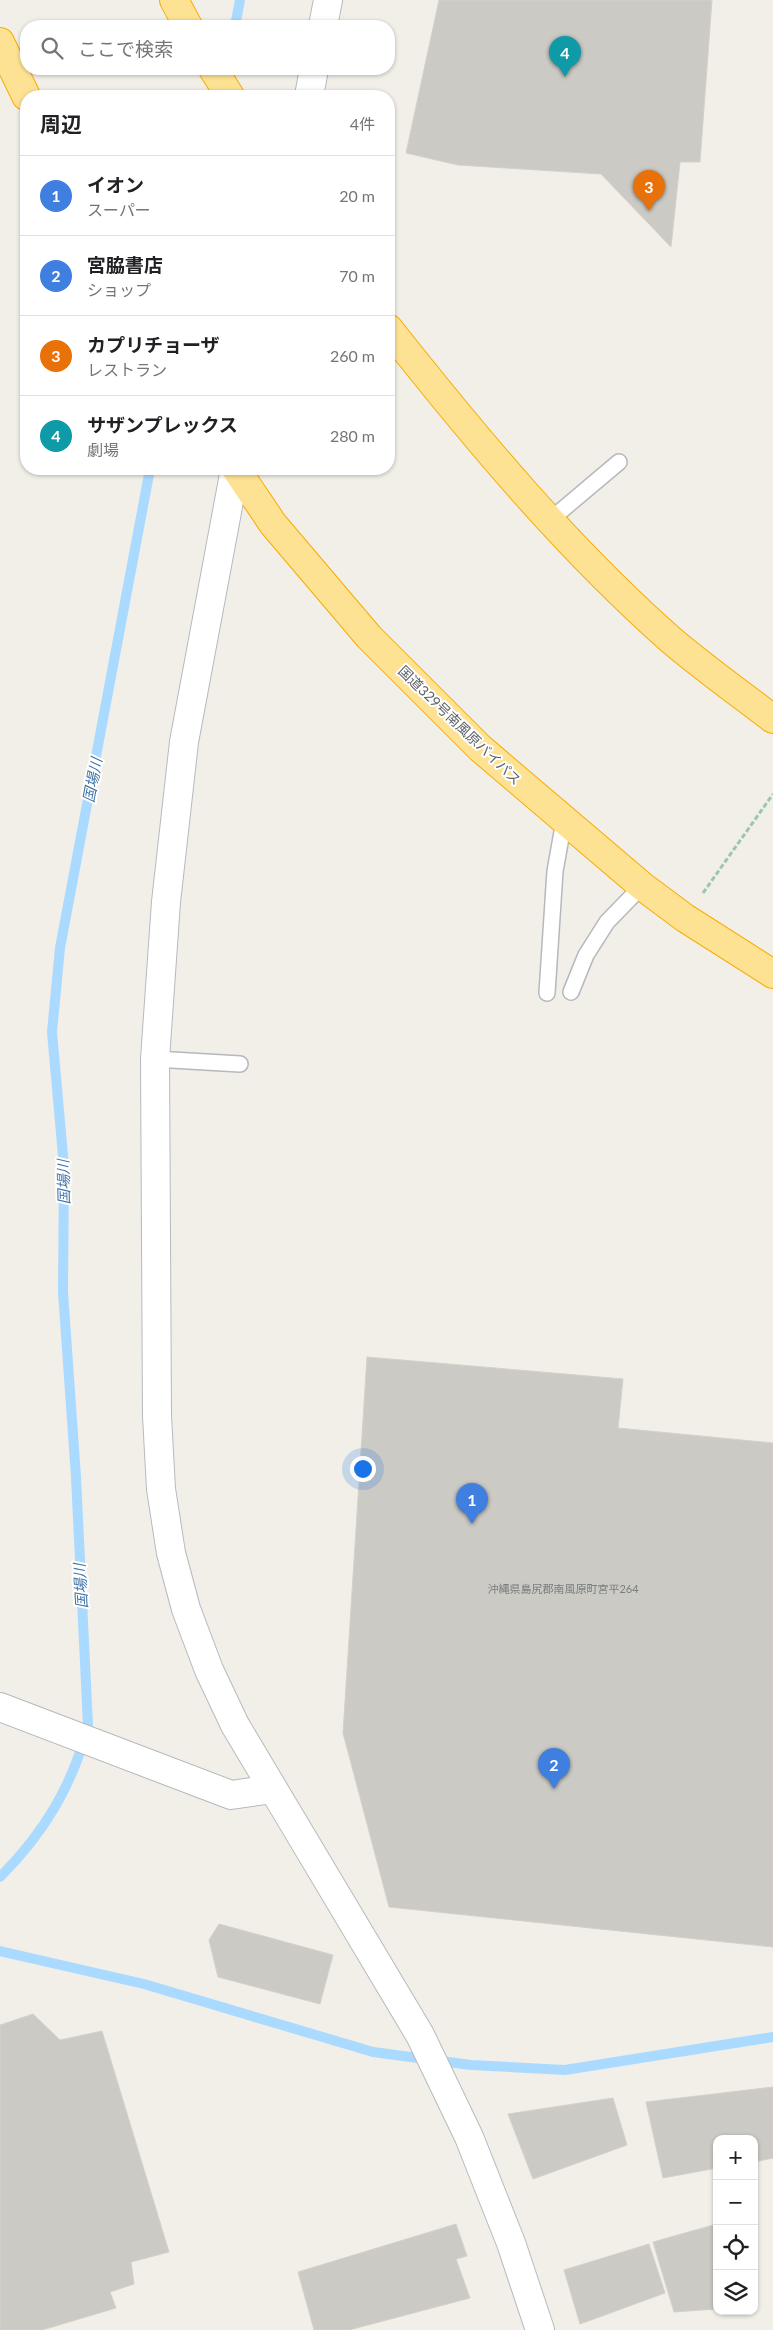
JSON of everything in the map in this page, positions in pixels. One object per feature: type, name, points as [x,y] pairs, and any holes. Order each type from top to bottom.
[{"type":"highway","points":[[174,0],[185,20]]},
{"type":"highway","points":[[0,42],[23,90]]},
{"type":"highway","points":[[217,75],[226,90]]},
{"type":"highway","points":[[395,336],[549,521],[610,583],[673,641],[773,719]]},
{"type":"highway","name":"国道329号南風原バイパス","points":[[239,475],[273,524],[369,636],[480,748],[642,886],[685,918],[769,966]]},
{"type":"street","points":[[324,20],[328,0]]},
{"type":"street","points":[[310,90],[313,75]]},
{"type":"street","points":[[234,475],[184,742],[166,902],[154,1059],[157,1416],[162,1490],[171,1553],[186,1609],[209,1670],[235,1725],[420,2035],[469,2137],[511,2243],[540,2330]]},
{"type":"street","points":[[0,1707],[231,1795],[272,1789]]},
{"type":"lane","points":[[549,521],[619,462]]},
{"type":"lane","points":[[547,993],[555,871],[564,820]]},
{"type":"lane","points":[[571,992],[586,955],[607,922],[642,886]]},
{"type":"lane","points":[[154,1059],[240,1064]]},
{"type":"path","points":[[701,896],[773,794]]},
{"type":"building","points":[[439,0],[712,0],[700,162],[680,162],[671,247],[601,174],[458,165],[406,153]]},
{"type":"building","points":[[367,1357],[623,1379],[618,1428],[773,1443],[773,1947],[389,1907],[343,1733]]},
{"type":"building","points":[[219,1924],[333,1955],[320,2004],[218,1977],[209,1940]]},
{"type":"building","points":[[33,2014],[60,2040],[102,2031],[169,2252],[131,2262],[134,2284],[110,2292],[116,2308],[42,2330],[0,2330],[0,2025]]},
{"type":"building","points":[[773,2087],[773,2158],[758,2161],[758,2135],[713,2135],[713,2169],[663,2178],[646,2102]]},
{"type":"building","points":[[613,2098],[627,2145],[533,2179],[508,2114]]},
{"type":"building","points":[[456,2224],[467,2256],[456,2259],[470,2298],[349,2330],[314,2330],[298,2272]]},
{"type":"building","points":[[713,2225],[713,2309],[674,2312],[653,2242]]},
{"type":"building","points":[[649,2244],[665,2293],[580,2324],[564,2270]]},
{"type":"waterway","name":"国場川","points":[[236,20],[240,0]]},
{"type":"waterway","name":"国場川","points":[[0,1877],[30,1843],[55,1807],[74,1768],[88,1725],[76,1477],[63,1292],[64,1167],[52,1032],[60,948],[149,475]]},
{"type":"waterway","points":[[0,1951],[144,1984],[373,2052],[471,2065],[565,2070],[773,2037]]},
{"type":"place","name":"サザンプレックス","points":[[565,77]]},
{"type":"place","name":"カプリチョーザ","points":[[649,211]]},
{"type":"place","name":"イオン","points":[[472,1524]]},
{"type":"place","name":"宮脇書店","points":[[554,1789]]}]
